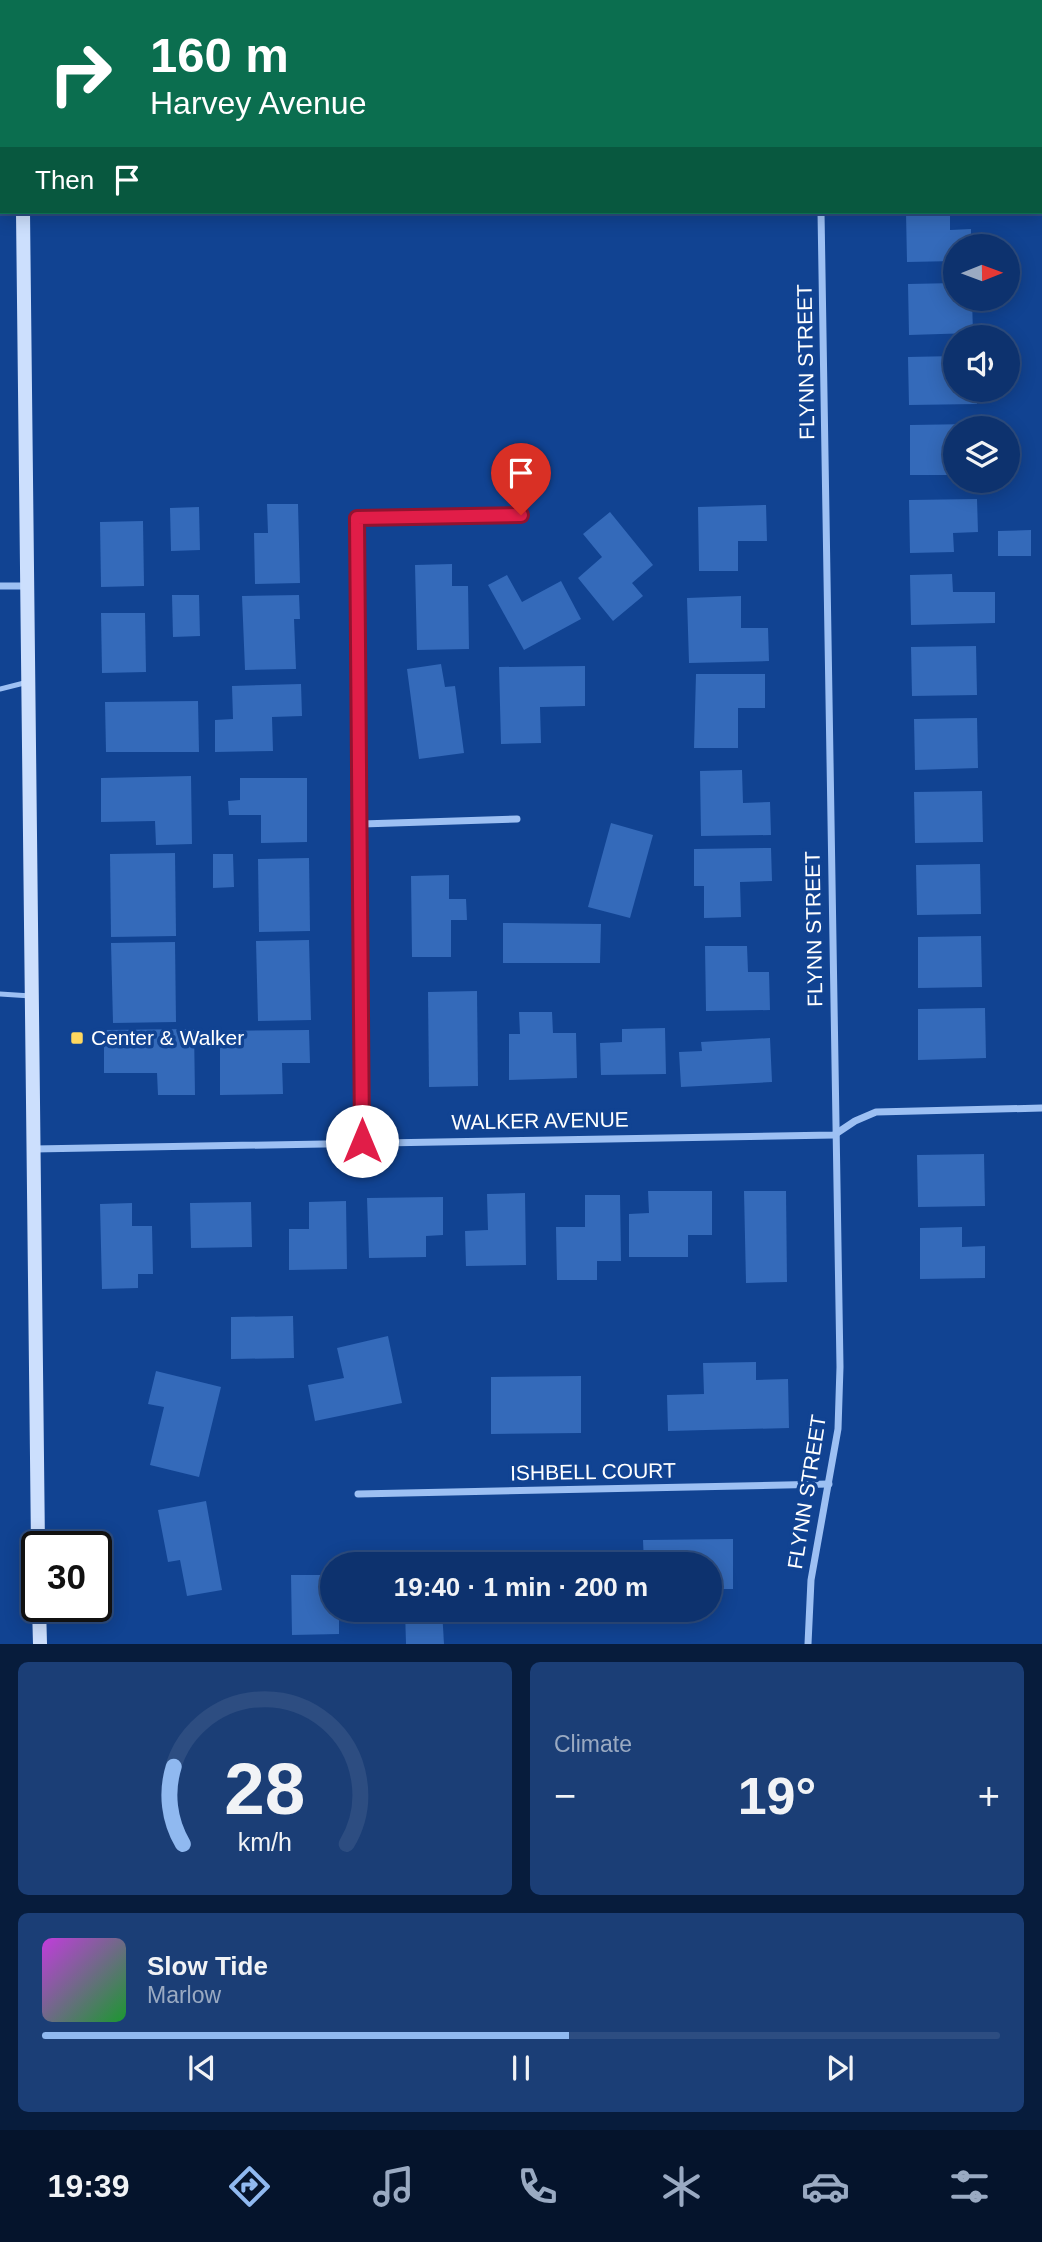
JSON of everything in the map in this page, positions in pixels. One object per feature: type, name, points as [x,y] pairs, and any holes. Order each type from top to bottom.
[{"type":"main road","points":[[23,214],[38,1531]]},
{"type":"main road","points":[[39,1622],[40,1643]]},
{"type":"street","name":"FLYNN STREET","points":[[808,1643],[811,1580],[838,1429],[840,1367],[834,1135],[821,214]]},
{"type":"street","points":[[362,1141],[362,824],[357,518],[521,515]]},
{"type":"street","points":[[0,586],[26,586]]},
{"type":"street","points":[[362,824],[517,819]]},
{"type":"street","points":[[834,1135],[855,1121],[876,1112],[1042,1108]]},
{"type":"street","name":"WALKER AVENUE","points":[[33,1149],[362,1141],[834,1135]]},
{"type":"street","name":"ISHBELL COURT","points":[[358,1494],[829,1484]]},
{"type":"lane","points":[[0,689],[28,682]]},
{"type":"lane","points":[[0,994],[31,996]]},
{"type":"building","points":[[906,214],[950,214],[950,230],[971,229],[971,234],[943,234],[943,261],[907,262]]},
{"type":"building","points":[[943,283],[943,312],[972,312],[973,325],[943,325],[943,334],[909,335],[908,284]]},
{"type":"building","points":[[943,356],[943,402],[977,404],[909,405],[908,357]]},
{"type":"building","points":[[943,424],[943,475],[910,475],[910,425]]},
{"type":"building","points":[[977,499],[978,532],[953,533],[954,552],[910,553],[909,500]]},
{"type":"building","points":[[267,504],[298,504],[300,583],[255,584],[254,533],[268,533]]},
{"type":"building","points":[[766,505],[767,541],[738,541],[738,571],[699,571],[698,507]]},
{"type":"building","points":[[199,507],[200,550],[171,551],[170,508]]},
{"type":"building","points":[[610,512],[653,565],[632,583],[643,596],[613,621],[578,578],[602,557],[583,534]]},
{"type":"building","points":[[143,521],[144,586],[101,587],[100,522]]},
{"type":"building","points":[[1031,530],[1031,556],[998,556],[998,531]]},
{"type":"building","points":[[452,564],[452,586],[468,586],[469,649],[417,650],[415,565]]},
{"type":"building","points":[[952,574],[953,592],[995,592],[995,623],[911,625],[910,575]]},
{"type":"building","points":[[507,575],[522,602],[561,581],[581,619],[524,650],[488,585]]},
{"type":"building","points":[[172,595],[199,595],[200,636],[173,637]]},
{"type":"building","points":[[299,595],[300,619],[294,619],[296,669],[245,670],[242,596]]},
{"type":"building","points":[[741,596],[741,628],[768,628],[769,661],[689,663],[687,598]]},
{"type":"building","points":[[101,613],[145,613],[146,672],[102,673]]},
{"type":"building","points":[[976,646],[977,695],[912,696],[911,647]]},
{"type":"building","points":[[441,664],[445,687],[455,686],[464,753],[419,759],[407,669]]},
{"type":"building","points":[[585,666],[585,706],[540,707],[541,743],[501,744],[499,667]]},
{"type":"building","points":[[696,674],[765,674],[765,708],[738,708],[738,748],[694,748]]},
{"type":"building","points":[[301,684],[302,716],[272,717],[273,751],[215,752],[215,720],[233,719],[232,686]]},
{"type":"building","points":[[198,701],[199,752],[106,752],[105,702]]},
{"type":"building","points":[[977,718],[978,768],[915,770],[914,719]]},
{"type":"building","points":[[742,770],[743,803],[770,802],[771,835],[701,836],[700,771]]},
{"type":"building","points":[[191,776],[192,844],[156,845],[155,821],[101,822],[101,778]]},
{"type":"building","points":[[240,778],[307,778],[307,842],[261,843],[261,815],[229,815],[228,801],[240,800]]},
{"type":"building","points":[[982,791],[983,842],[915,843],[914,792]]},
{"type":"building","points":[[611,823],[653,835],[630,918],[588,907]]},
{"type":"building","points":[[771,848],[772,881],[740,882],[741,917],[704,918],[704,886],[694,886],[694,849]]},
{"type":"building","points":[[175,853],[176,936],[111,937],[110,854]]},
{"type":"building","points":[[213,854],[233,854],[234,887],[213,888]]},
{"type":"building","points":[[309,858],[310,931],[259,932],[258,859]]},
{"type":"building","points":[[980,864],[981,914],[917,915],[916,865]]},
{"type":"building","points":[[449,875],[449,899],[466,899],[467,920],[451,920],[451,957],[412,957],[411,876]]},
{"type":"building","points":[[503,923],[601,924],[600,963],[503,963]]},
{"type":"building","points":[[981,936],[982,987],[918,988],[918,937]]},
{"type":"building","points":[[309,940],[311,1020],[258,1021],[256,941]]},
{"type":"building","points":[[175,942],[176,1022],[113,1023],[111,943]]},
{"type":"building","points":[[705,946],[747,946],[748,972],[769,972],[770,1010],[706,1011]]},
{"type":"building","points":[[477,991],[478,1086],[429,1087],[428,992]]},
{"type":"building","points":[[985,1008],[986,1058],[918,1060],[918,1009]]},
{"type":"building","points":[[519,1012],[552,1012],[553,1033],[576,1033],[577,1078],[509,1080],[509,1034],[520,1034]]},
{"type":"building","points":[[665,1028],[666,1074],[601,1075],[600,1043],[622,1042],[622,1029]]},
{"type":"building","points":[[194,1029],[195,1095],[158,1095],[157,1073],[104,1073],[104,1030]]},
{"type":"building","points":[[309,1030],[310,1063],[282,1063],[283,1094],[220,1095],[220,1031]]},
{"type":"building","points":[[770,1038],[772,1082],[681,1087],[679,1052],[702,1051],[701,1042]]},
{"type":"building","points":[[984,1154],[985,1206],[918,1207],[917,1155]]},
{"type":"building","points":[[648,1191],[712,1191],[712,1235],[688,1235],[688,1257],[629,1257],[629,1214],[649,1213]]},
{"type":"building","points":[[744,1191],[786,1191],[787,1282],[746,1283]]},
{"type":"building","points":[[525,1193],[526,1265],[466,1266],[465,1231],[488,1230],[487,1194]]},
{"type":"building","points":[[585,1195],[620,1195],[621,1261],[597,1261],[597,1280],[557,1280],[556,1227],[585,1227]]},
{"type":"building","points":[[443,1197],[443,1235],[426,1236],[426,1257],[369,1258],[367,1198]]},
{"type":"building","points":[[346,1201],[347,1269],[289,1270],[289,1229],[309,1229],[309,1202]]},
{"type":"building","points":[[251,1202],[252,1247],[191,1248],[190,1203]]},
{"type":"building","points":[[132,1203],[132,1226],[152,1226],[153,1274],[138,1274],[138,1288],[102,1289],[100,1204]]},
{"type":"building","points":[[962,1227],[962,1247],[985,1246],[985,1278],[920,1279],[920,1228]]},
{"type":"building","points":[[293,1316],[294,1358],[231,1359],[231,1317]]},
{"type":"building","points":[[388,1336],[402,1403],[315,1421],[308,1385],[344,1378],[337,1348]]},
{"type":"building","points":[[756,1362],[756,1380],[788,1379],[789,1428],[668,1431],[667,1395],[704,1394],[703,1363]]},
{"type":"building","points":[[156,1371],[221,1387],[199,1477],[150,1465],[164,1407],[148,1404]]},
{"type":"building","points":[[581,1376],[581,1433],[491,1434],[491,1377]]},
{"type":"building","points":[[206,1501],[222,1590],[187,1596],[180,1560],[168,1562],[158,1510]]},
{"type":"building","points":[[733,1539],[733,1589],[722,1589],[722,1552],[644,1552],[643,1540]]},
{"type":"building","points":[[291,1575],[320,1575],[320,1622],[339,1622],[339,1634],[292,1635]]},
{"type":"building","points":[[405,1622],[443,1622],[444,1644],[406,1644]]},
{"type":"place","name":"Center & Walker","points":[[77,1038]]},
{"type":"route","points":[[362,1141],[362,824],[357,518],[521,515]]}]
